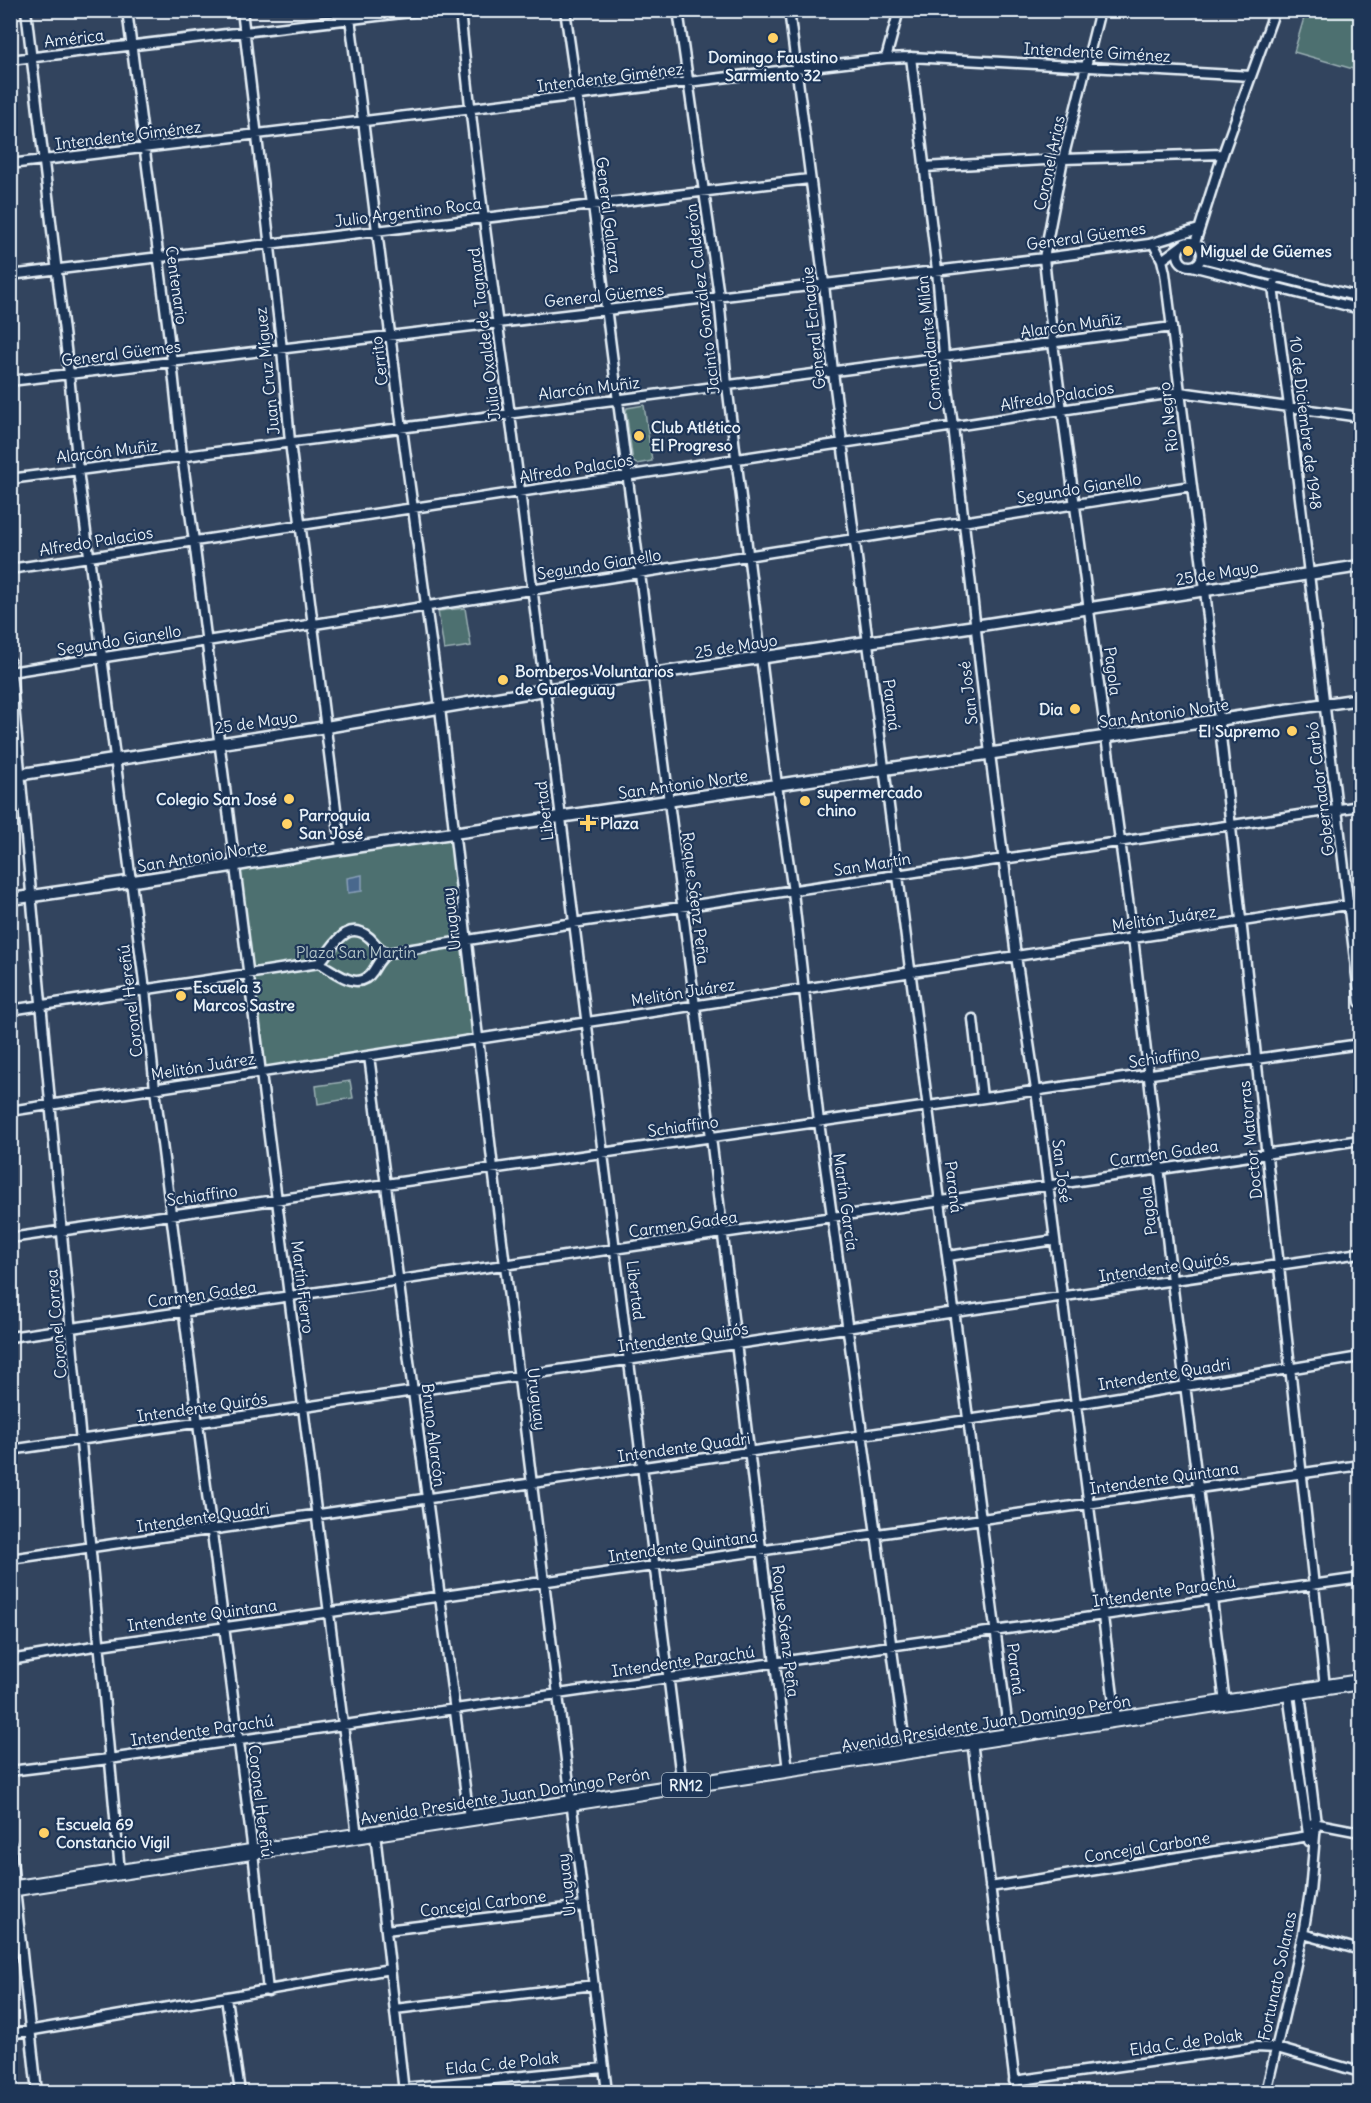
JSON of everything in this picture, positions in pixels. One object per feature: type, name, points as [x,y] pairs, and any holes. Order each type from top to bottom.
[{"type":"highway","name":"Avenida Presidente Juan Domingo Perón","points":[[13,1888],[1360,1682]]},
{"type":"street","name":"Coronel Hereñú","points":[[26,10],[69,374],[78,470],[129,883],[145,990],[154,1089],[253,1852],[267,1991]]},
{"type":"street","name":"Centenario","points":[[127,10],[219,743]]},
{"type":"street","name":"Juan Cruz Míguez","points":[[242,10],[282,349],[290,442],[326,727]]},
{"type":"street","name":"América","points":[[10,60],[245,32],[350,15],[427,10]]},
{"type":"street","name":"Julia Oxalde de Tagnard","points":[[460,10],[469,109],[485,218],[544,690]]},
{"type":"street","name":"General Galarza","points":[[565,10],[593,205],[652,674]]},
{"type":"street","name":"Jacinto González Calderón","points":[[678,10],[719,296],[727,386],[762,656]]},
{"type":"street","name":"General Echagüe","points":[[789,10],[833,372],[869,642]]},
{"type":"street","points":[[886,58],[899,10]]},
{"type":"street","name":"Coronel Arias","points":[[1089,609],[1064,410],[1053,343],[1044,258],[1063,159],[1100,10]]},
{"type":"street","points":[[1194,243],[1223,154],[1275,10]]},
{"type":"street","name":"Cerrito","points":[[350,15],[440,708]]},
{"type":"street","name":"Intendente Giménez","points":[[10,164],[886,58],[911,57],[1251,76]]},
{"type":"street","name":"Comandante Milán","points":[[911,57],[937,270],[944,357],[975,626]]},
{"type":"street","points":[[924,167],[1063,159],[1223,154]]},
{"type":"street","name":"Julio Argentino Roca","points":[[10,275],[809,179]]},
{"type":"street","name":"General Güemes","points":[[10,381],[1044,258],[1153,243],[1199,229]]},
{"type":"street","points":[[1162,260],[1182,245],[1188,242],[1194,243],[1202,250],[1202,258],[1198,263],[1188,266]]},
{"type":"street","name":"Río Negro","points":[[1153,243],[1162,260],[1205,590]]},
{"type":"street","points":[[1182,245],[1178,256],[1188,266]]},
{"type":"street","points":[[1202,258],[1360,297]]},
{"type":"street","points":[[1162,260],[1360,309]]},
{"type":"street","name":"10 de Diciembre de 1948","points":[[1276,277],[1272,287],[1309,573]]},
{"type":"street","name":"Alarcón Muñiz","points":[[10,479],[1172,327]]},
{"type":"street","name":"Alfredo Palacios","points":[[10,569],[1180,392],[1360,417]]},
{"type":"street","name":"Segundo Gianello","points":[[11,672],[1191,486]]},
{"type":"street","name":"25 de Mayo","points":[[16,775],[762,656],[1089,609],[1360,566]]},
{"type":"street","name":"Gobernador Carbó","points":[[1309,573],[1360,1002]]},
{"type":"street","name":"Doctor Matorras","points":[[1205,590],[1325,1687]]},
{"type":"street","name":"Pagola","points":[[1089,609],[1133,937],[1158,1169],[1225,1702]]},
{"type":"street","name":"San José","points":[[975,626],[1116,1719]]},
{"type":"street","name":"Paraná","points":[[869,642],[1009,1736]]},
{"type":"street","name":"Martín García","points":[[762,656],[777,785],[793,892],[819,1122],[906,1751]]},
{"type":"street","name":"Coronel Correa","points":[[10,662],[16,775],[33,896],[120,1872]]},
{"type":"street","name":"Roque Sáenz Peña","points":[[652,674],[788,1770]]},
{"type":"street","name":"Libertad","points":[[544,690],[682,1786]]},
{"type":"street","name":"San Antonio Norte","points":[[10,899],[1360,699]]},
{"type":"street","name":"Uruguay","points":[[440,708],[505,1265],[607,2092]]},
{"type":"street","points":[[326,727],[341,849]]},
{"type":"street","name":"Martín Fierro","points":[[219,743],[357,1836]]},
{"type":"street","name":"San Martín","points":[[388,953],[573,923],[1360,806]]},
{"type":"street","name":"Melitón Juárez","points":[[10,1111],[1360,903]]},
{"type":"street","points":[[10,1010],[319,963],[327,956],[339,937],[347,933],[363,934],[381,950],[388,953]]},
{"type":"street","points":[[319,963],[344,979],[359,981],[373,972],[381,957],[388,953]]},
{"type":"street","points":[[973,1019],[982,1098]]},
{"type":"street","name":"Schiaffino","points":[[10,1238],[1360,1044]]},
{"type":"street","name":"Bruno Alarcón","points":[[369,1056],[469,1818]]},
{"type":"street","name":"Carmen Gadea","points":[[10,1337],[1360,1140]]},
{"type":"street","points":[[948,1256],[1055,1240]]},
{"type":"street","name":"Intendente Quirós","points":[[10,1450],[1360,1253]]},
{"type":"street","name":"Intendente Quadri","points":[[10,1559],[1077,1404],[1360,1357]]},
{"type":"street","name":"Intendente Quintana","points":[[10,1660],[224,1627],[1360,1465]]},
{"type":"street","name":"Intendente Parachú","points":[[10,1771],[109,1759],[1360,1578]]},
{"type":"street","name":"Fortunato Solanas","points":[[1266,2092],[1303,1934],[1310,1892],[1311,1823],[1294,1693]]},
{"type":"street","points":[[972,1741],[1016,2092]]},
{"type":"street","points":[[1311,1823],[1360,1832]]},
{"type":"street","name":"Fortunato Solanas","points":[[1311,1823],[1309,1836],[1311,1865]]},
{"type":"street","points":[[375,1833],[404,2090]]},
{"type":"street","name":"Concejal Carbone","points":[[990,1887],[1309,1836]]},
{"type":"street","points":[[10,1843],[13,1888],[37,2092]]},
{"type":"street","name":"Concejal Carbone","points":[[386,1930],[584,1906]]},
{"type":"street","points":[[1303,1934],[1360,1950]]},
{"type":"street","points":[[10,2034],[390,1969]]},
{"type":"street","points":[[395,2009],[594,1985]]},
{"type":"street","points":[[226,1998],[240,2092]]},
{"type":"street","name":"Elda C. de Polak","points":[[1014,2081],[1256,2047],[1277,2048],[1360,2072]]},
{"type":"street","name":"Elda C. de Polak","points":[[404,2090],[604,2068]]},
{"type":"green space","points":[[1306,11],[1360,11],[1360,71],[1294,52]]},
{"type":"green space","name":"Club Atlético El Progreso","points":[[644,405],[652,461],[637,464],[633,462],[626,411],[627,408]]},
{"type":"green space","points":[[465,608],[471,646],[444,650],[438,611]]},
{"type":"green space","name":"Plaza San Martín","points":[[455,834],[479,1039],[261,1073],[235,865]]},
{"type":"green space","points":[[350,1081],[353,1098],[318,1104],[316,1086]]},
{"type":"water","points":[[362,875],[362,891],[348,893],[347,878]]},
{"type":"place","name":"Domingo Faustino Sarmiento 32","points":[[773,38]]},
{"type":"place","name":"Miguel de Güemes","points":[[1188,251]]},
{"type":"place","name":"Club Atlético El Progreso","points":[[639,436]]},
{"type":"place","name":"Bomberos Voluntarios de Gualeguay","points":[[503,680]]},
{"type":"place","name":"Dia","points":[[1075,709]]},
{"type":"place","name":"El Supremo","points":[[1292,731]]},
{"type":"place","name":"Colegio San José","points":[[289,799]]},
{"type":"place","name":"supermercado chino","points":[[805,801]]},
{"type":"place","name":"Plaza","points":[[588,823]]},
{"type":"place","name":"Parroquia San José","points":[[287,824]]},
{"type":"place","name":"Escuela 3 Marcos Sastre","points":[[181,996]]},
{"type":"place","name":"Escuela 69 Constancio Vigil","points":[[44,1833]]}]
